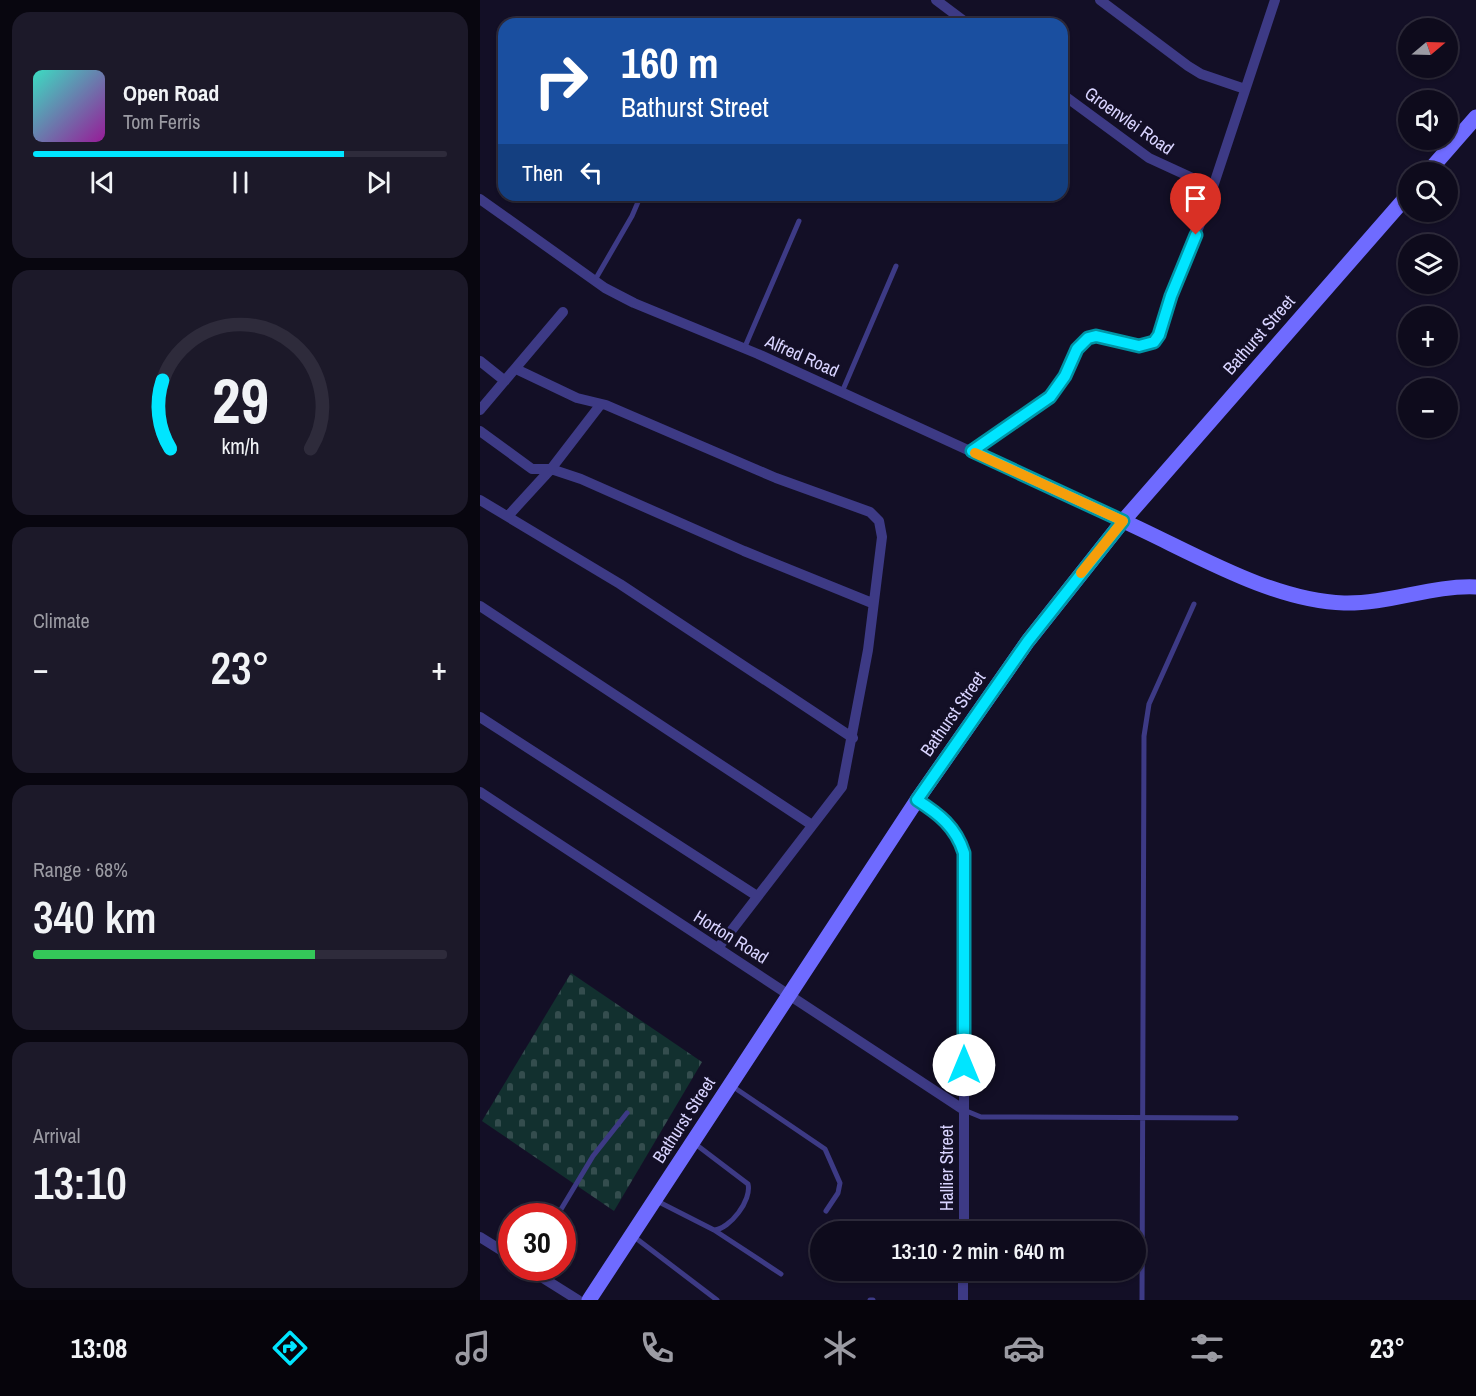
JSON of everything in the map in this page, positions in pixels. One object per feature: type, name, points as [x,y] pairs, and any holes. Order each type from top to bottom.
[{"type":"main road","points":[[1437,162],[1476,117]]},
{"type":"main road","name":"Bathurst Street","points":[[589,1300],[917,800],[1028,641],[1123,521],[1398,206]]},
{"type":"main road","points":[[1123,521],[1267,587],[1317,601],[1357,603],[1476,587]]},
{"type":"street","points":[[936,0],[960,18]]},
{"type":"street","points":[[1100,0],[1201,74],[1245,89]]},
{"type":"street","points":[[972,451],[1050,397],[1065,376],[1077,349],[1088,338],[1096,336],[1139,346],[1154,342],[1159,335],[1275,0]]},
{"type":"street","name":"Groenvlei Road","points":[[1068,98],[1149,158],[1212,187]]},
{"type":"street","name":"Alfred Road","points":[[480,199],[595,280],[660,315],[842,392],[1123,521]]},
{"type":"street","points":[[480,410],[563,312]]},
{"type":"street","points":[[480,361],[505,381]]},
{"type":"street","points":[[516,369],[577,398],[601,404],[776,478],[875,516],[879,521],[882,537],[872,603],[868,650],[842,787],[718,948]]},
{"type":"street","points":[[508,516],[551,469],[601,404]]},
{"type":"street","points":[[480,431],[532,469],[551,469],[582,479],[734,546],[872,603]]},
{"type":"street","points":[[480,500],[620,584],[853,738]]},
{"type":"street","points":[[480,606],[813,825]]},
{"type":"street","points":[[480,717],[758,896]]},
{"type":"street","name":"Horton Road","points":[[480,792],[964,1110]]},
{"type":"street","name":"Hallier Street","points":[[917,800],[945,820],[954,830],[964,853],[964,1221]]},
{"type":"street","points":[[480,1237],[498,1248]]},
{"type":"street","points":[[548,1281],[578,1300]]},
{"type":"street","points":[[963,1281],[963,1300]]},
{"type":"lane","points":[[595,280],[638,201]]},
{"type":"lane","points":[[744,349],[799,221]]},
{"type":"lane","points":[[842,392],[896,266]]},
{"type":"lane","points":[[1142,1300],[1145,717],[1194,604]]},
{"type":"lane","points":[[730,1085],[825,1149],[840,1183],[838,1193],[826,1211]]},
{"type":"lane","points":[[964,1110],[981,1117],[1236,1118]]},
{"type":"lane","points":[[565,1203],[592,1156],[627,1113]]},
{"type":"lane","points":[[693,1142],[745,1180],[749,1189],[731,1224],[723,1229],[714,1230]]},
{"type":"lane","points":[[655,1199],[700,1225],[714,1230],[781,1274]]},
{"type":"lane","points":[[632,1235],[717,1300]]},
{"type":"green space","points":[[571,973],[702,1062],[614,1211],[482,1121]]},
{"type":"slow traffic","points":[[975,453],[1123,521],[1081,573]]},
{"type":"route","points":[[964,1065],[964,853],[954,830],[945,820],[917,800],[1028,641],[1123,521],[972,451],[1050,397],[1065,376],[1077,349],[1088,338],[1096,336],[1139,346],[1154,342],[1159,335],[1171,296],[1196,235]]}]
